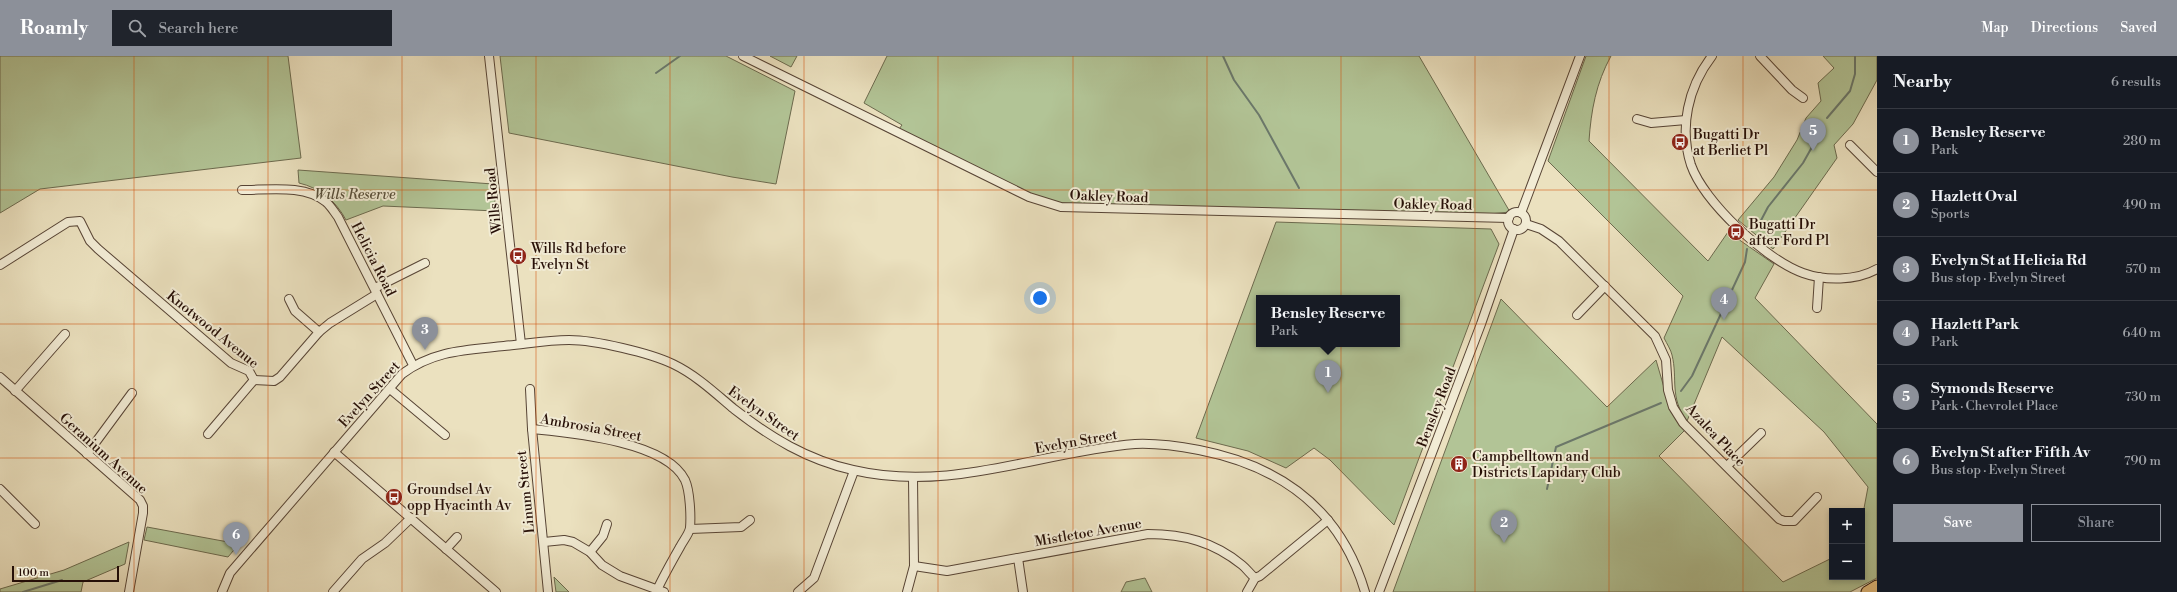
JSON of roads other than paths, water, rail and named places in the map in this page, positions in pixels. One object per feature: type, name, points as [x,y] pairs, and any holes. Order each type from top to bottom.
[{"type":"main road","points":[[1867,592],[1877,586]]},
{"type":"street","name":"Wills Road","points":[[489,56],[521,344]]},
{"type":"street","name":"Oakley Road","points":[[743,56],[1029,197],[1061,207],[1509,218]]},
{"type":"street","points":[[1521,213],[1580,56]]},
{"type":"street","points":[[1712,56],[1704,66],[1693,90],[1686,120],[1686,142],[1692,165],[1703,189],[1712,202],[1744,233],[1780,261],[1803,273],[1819,277],[1851,277],[1876,271]]},
{"type":"street","points":[[1760,56],[1792,90],[1803,98]]},
{"type":"street","points":[[1637,119],[1651,123],[1686,120]]},
{"type":"street","points":[[1850,145],[1877,172]]},
{"type":"street","name":"Helicia Road","points":[[242,190],[301,191],[314,194],[326,202],[338,217],[414,365]]},
{"type":"street","points":[[1515,213],[1521,213],[1526,218],[1526,224],[1521,229],[1514,229],[1509,224],[1509,218],[1515,213]]},
{"type":"street","name":"Knotwood Avenue","points":[[0,265],[68,222],[80,221],[90,241],[98,249],[231,363],[249,372],[254,380],[274,381],[280,377],[319,332],[376,291],[425,263]]},
{"type":"street","name":"Azalea Place","points":[[1526,224],[1541,230],[1559,241],[1655,336],[1666,360],[1668,390],[1673,407],[1683,422],[1784,521],[1797,518],[1817,497]]},
{"type":"street","name":"Bensley Road","points":[[1379,592],[1481,324],[1514,229]]},
{"type":"street","points":[[1817,308],[1819,277]]},
{"type":"street","points":[[1577,315],[1605,286]]},
{"type":"street","points":[[289,299],[295,311],[319,332]]},
{"type":"street","points":[[15,391],[65,334]]},
{"type":"street","name":"Evelyn Street","points":[[222,592],[230,573],[402,374],[414,365],[430,357],[443,353],[573,340],[612,347],[664,360],[694,377],[750,422],[782,443],[814,459],[854,471],[913,478],[960,475],[1134,444],[1178,446],[1224,455],[1261,468],[1299,492],[1328,520],[1350,551],[1365,592]]},
{"type":"street","name":"Geranium Avenue","points":[[0,377],[140,500],[143,506],[128,592]]},
{"type":"street","points":[[208,434],[254,380]]},
{"type":"street","points":[[390,388],[445,435]]},
{"type":"street","name":"Linum Street","points":[[530,389],[532,429],[548,592]]},
{"type":"street","points":[[87,454],[132,393]]},
{"type":"street","name":"Ambrosia Street","points":[[532,429],[563,432],[637,446],[649,451],[678,470],[685,480],[689,495],[690,529]]},
{"type":"street","points":[[1727,466],[1761,433]]},
{"type":"street","points":[[334,452],[496,592]]},
{"type":"street","points":[[798,592],[814,578],[854,471]]},
{"type":"street","points":[[907,592],[914,566],[913,478]]},
{"type":"street","points":[[0,489],[35,524]]},
{"type":"street","points":[[333,592],[362,559],[385,543],[411,518]]},
{"type":"street","points":[[544,542],[564,540],[573,542],[590,552],[602,565],[620,576],[661,591],[690,529],[741,527],[750,520]]},
{"type":"street","points":[[1247,592],[1255,578],[1260,576],[1328,520]]},
{"type":"street","points":[[590,552],[603,536],[607,524]]},
{"type":"street","name":"Mistletoe Avenue","points":[[914,566],[948,571],[1148,534],[1169,534],[1200,540],[1216,547],[1243,565],[1255,578]]},
{"type":"street","points":[[446,549],[457,537]]},
{"type":"street","points":[[1018,558],[1023,592]]},
{"type":"waterway","points":[[656,73],[680,56]]},
{"type":"waterway","points":[[1223,56],[1234,80],[1259,115],[1299,188]]},
{"type":"waterway","points":[[1827,118],[1850,91],[1855,74],[1855,56]]},
{"type":"waterway","points":[[1757,228],[1768,207],[1803,163],[1821,131]]},
{"type":"waterway","points":[[1681,391],[1692,376],[1745,262],[1747,249]]},
{"type":"waterway","points":[[1547,489],[1556,447],[1661,403]]},
{"type":"waterway","points":[[23,592],[62,580]]},
{"type":"place","name":"Bugatti Dr at Berliet Pl","points":[[1680,142]]},
{"type":"place","name":"Symonds Reserve","points":[[1813,151]]},
{"type":"place","name":"Bugatti Dr after Ford Pl","points":[[1736,232]]},
{"type":"place","name":"Wills Rd before Evelyn St","points":[[518,256]]},
{"type":"place","name":"Hazlett Park","points":[[1724,320]]},
{"type":"place","name":"Evelyn St at Helicia Rd","points":[[425,350]]},
{"type":"place","name":"Bensley Reserve","points":[[1328,393]]},
{"type":"place","name":"Campbelltown and Districts Lapidary Club","points":[[1459,464]]},
{"type":"place","name":"Groundsel Av opp Hyacinth Av","points":[[394,497]]},
{"type":"place","name":"Hazlett Oval","points":[[1504,543]]},
{"type":"place","name":"Evelyn St after Fifth Av","points":[[236,555]]},
{"type":"park label","name":"Wills Reserve","points":[[355,194]]}]
